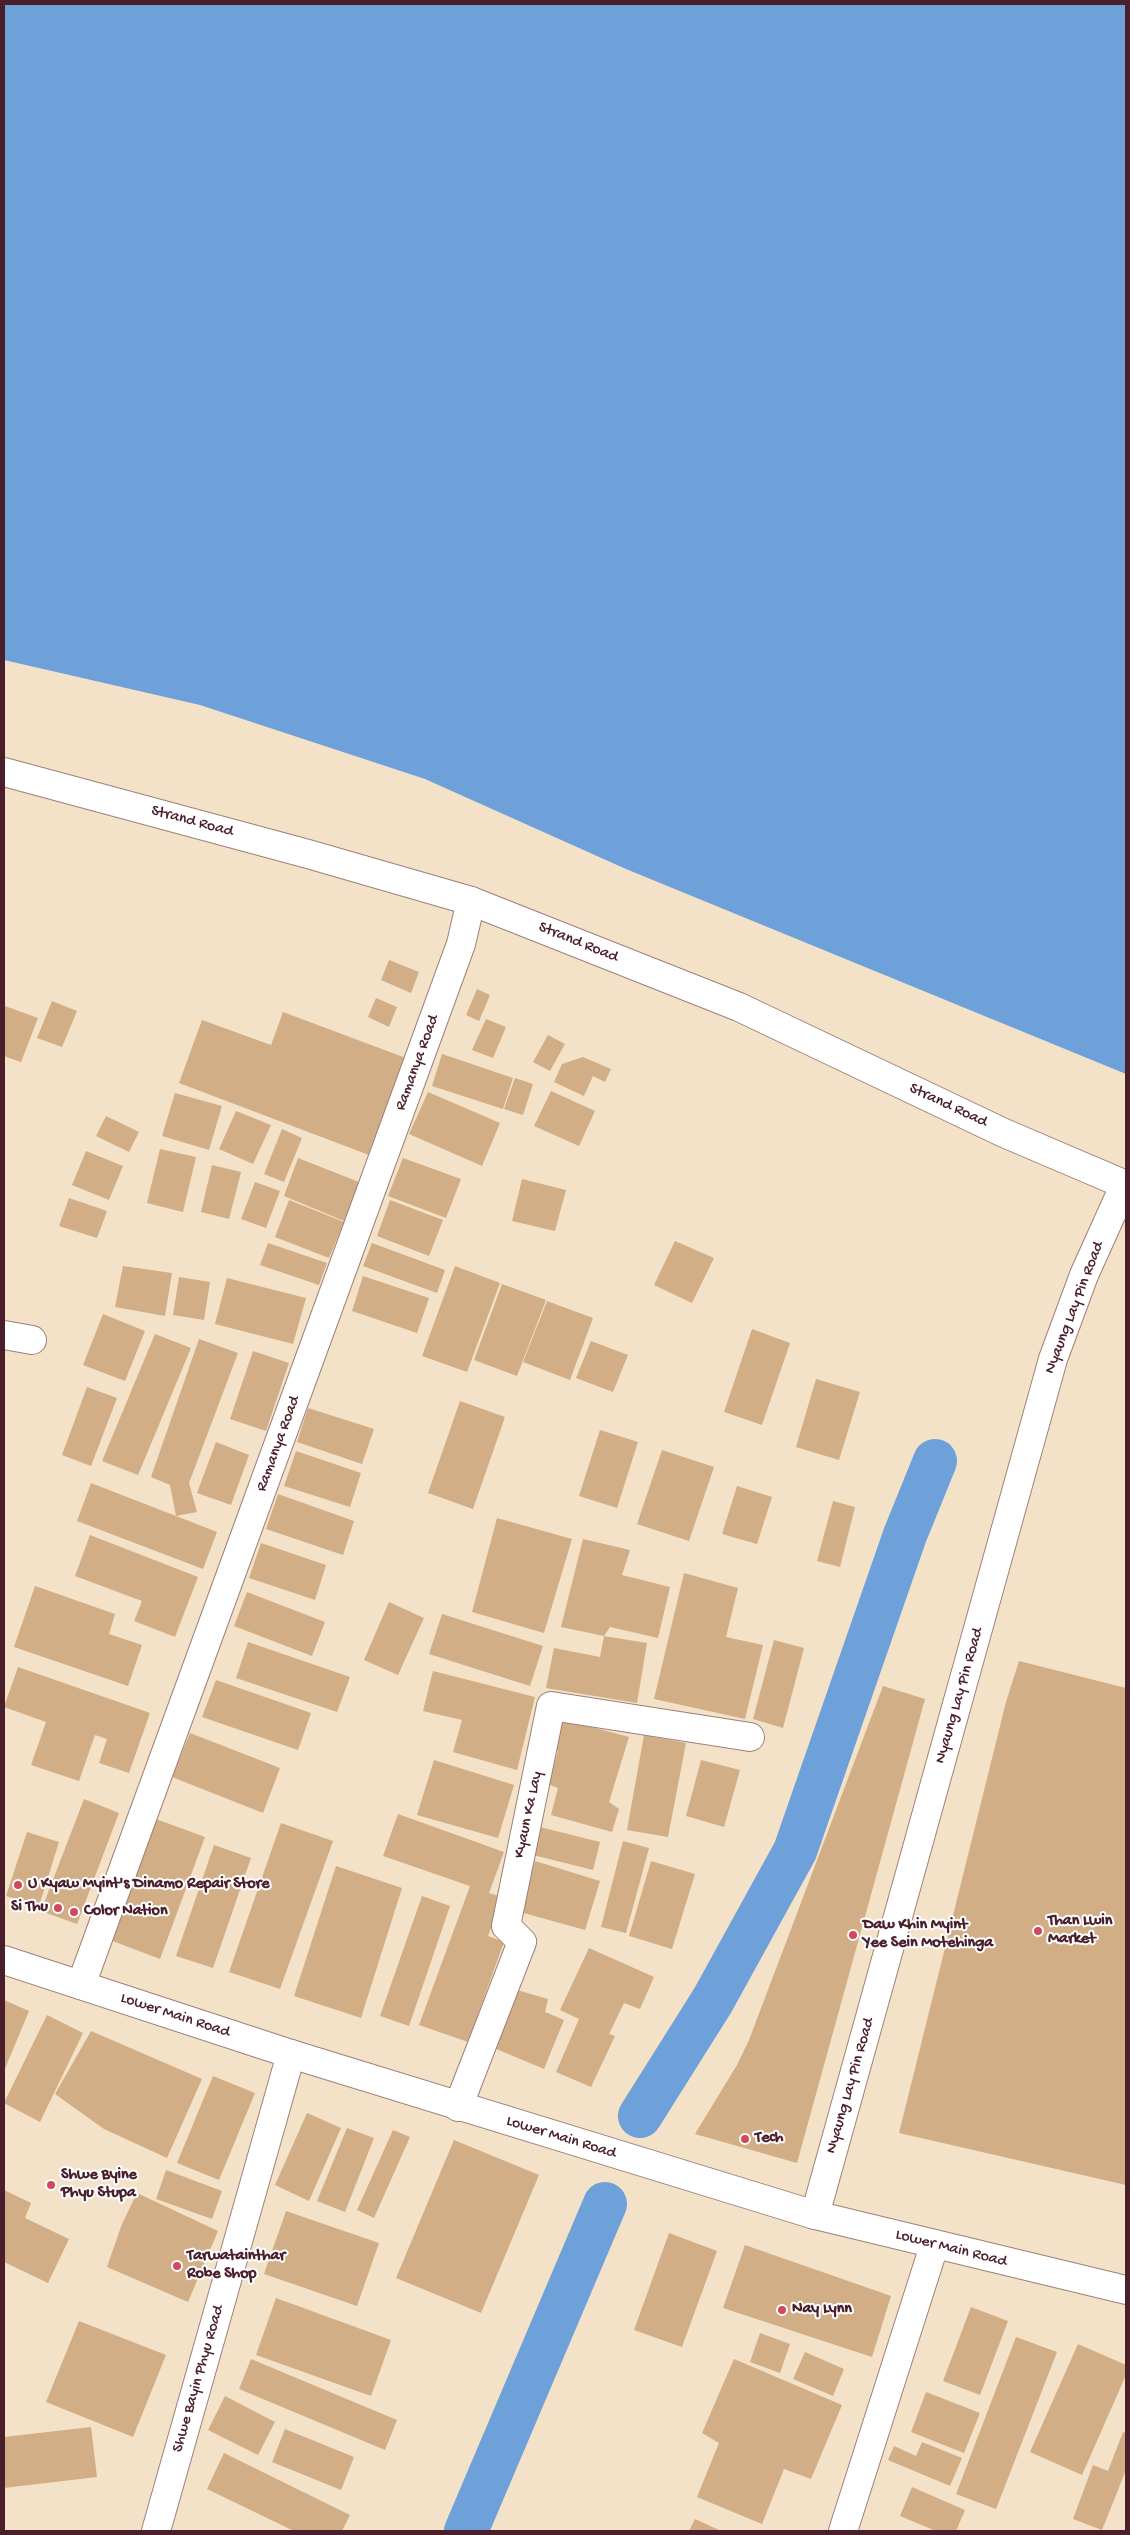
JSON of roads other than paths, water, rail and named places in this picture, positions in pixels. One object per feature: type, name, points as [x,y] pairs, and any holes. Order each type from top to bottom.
[{"type":"street","name":"Strand Road","points":[[4,772],[308,854],[471,901],[739,1007],[1004,1133],[1126,1184]]},
{"type":"street","name":"Ramanya Road","points":[[81,1985],[461,944],[471,901]]},
{"type":"street","name":"Nyaung Lay Pin Road","points":[[815,2215],[1053,1359],[1084,1275],[1126,1184]]},
{"type":"street","points":[[4,1335],[32,1340]]},
{"type":"street","name":"Kyaun Ka Lay","points":[[458,2107],[522,1942],[506,1926],[551,1706],[750,1737]]},
{"type":"street","name":"Lower Main Road","points":[[4,1960],[458,2107],[815,2215],[934,2246],[1126,2290]]},
{"type":"street","name":"Shwe Bayin Phyu Road","points":[[156,2531],[291,2054]]},
{"type":"street","points":[[843,2531],[934,2246]]},
{"type":"water","points":[[4,4],[1126,4],[1126,1074],[626,869],[425,779],[200,705],[4,660]]},
{"type":"waterway","points":[[640,2116],[713,2000],[795,1851],[905,1535],[935,1461]]},
{"type":"waterway","points":[[466,2531],[605,2204]]},
{"type":"place","name":"U Kyaw Myint's Dinamo Repair Store","points":[[18,1885]]},
{"type":"place","name":"Si Thu","points":[[58,1908]]},
{"type":"place","name":"Color Nation","points":[[74,1912]]},
{"type":"place","name":"Than Lwin Market","points":[[1038,1931]]},
{"type":"place","name":"Daw Khin Myint Yee Sein Motehinga","points":[[853,1935]]},
{"type":"place","name":"Tech","points":[[745,2139]]},
{"type":"place","name":"Shwe Byine Phyu Stupa","points":[[51,2185]]},
{"type":"place","name":"Tarwatainthar Robe Shop","points":[[177,2266]]},
{"type":"place","name":"Nay Lynn","points":[[782,2310]]}]
